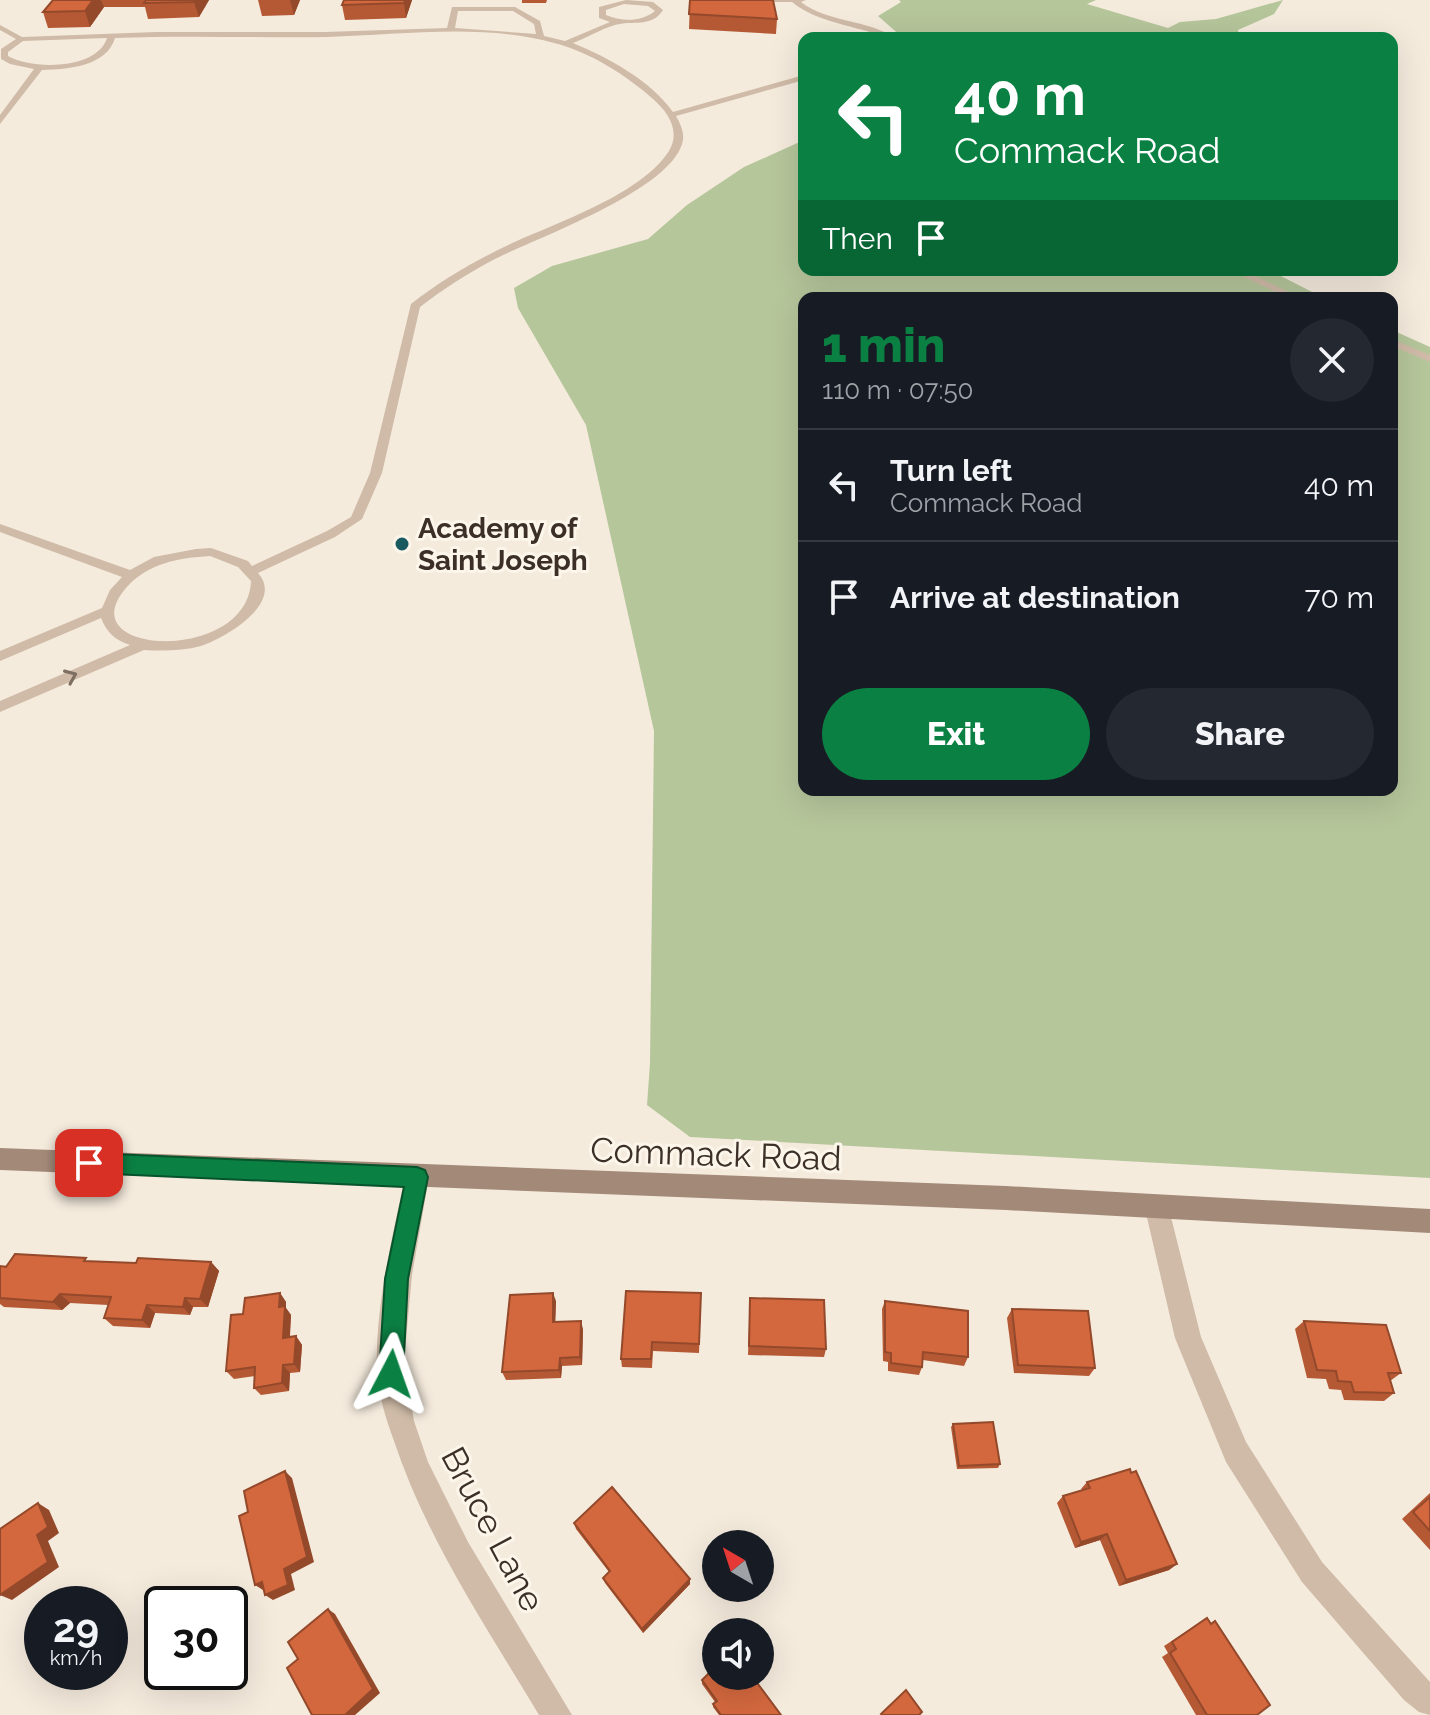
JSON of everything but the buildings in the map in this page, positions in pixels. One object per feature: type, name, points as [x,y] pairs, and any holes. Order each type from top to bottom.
[{"type":"street","name":"Commack Road","points":[[0,1159],[1006,1198],[1157,1209],[1430,1221]]},
{"type":"street","name":"Bruce Lane","points":[[417,1177],[396,1279],[391,1374],[400,1421],[420,1479],[557,1715]]},
{"type":"street","points":[[1157,1209],[1188,1338],[1236,1452],[1312,1572],[1415,1689],[1430,1701]]},
{"type":"lane","points":[[721,0],[797,1],[806,12],[866,26],[878,32]]},
{"type":"lane","points":[[565,44],[618,21],[649,19],[659,10],[650,4],[632,1],[614,3],[602,9],[602,16],[618,21]]},
{"type":"lane","points":[[450,32],[455,9],[515,9],[537,23],[541,38]]},
{"type":"lane","points":[[0,27],[21,39],[494,31],[565,44],[619,71],[649,91],[671,115],[679,135],[677,145],[666,161],[635,189],[488,259],[435,289],[415,306],[376,473],[356,519],[253,570]]},
{"type":"lane","points":[[21,39],[4,51],[5,62],[39,68],[86,60],[107,48],[112,36]]},
{"type":"lane","points":[[0,121],[39,68]]},
{"type":"lane","points":[[671,115],[798,79]]},
{"type":"lane","points":[[1248,276],[1283,292]]},
{"type":"lane","points":[[1398,345],[1430,359]]},
{"type":"lane","points":[[0,528],[130,575]]},
{"type":"lane","points":[[211,552],[236,558],[253,570],[259,586],[254,605],[239,623],[214,638],[183,647],[143,645],[127,641],[111,628],[106,611],[113,592],[130,575],[169,557],[211,552]]},
{"type":"lane","points":[[0,656],[106,611]]},
{"type":"lane","points":[[0,707],[143,645]]},
{"type":"green space","points":[[899,0],[1096,0],[1087,4],[1168,28],[1180,22],[1216,19],[1283,0],[1274,14],[1238,32],[896,32],[878,16],[901,2]]},
{"type":"green space","points":[[798,143],[798,276],[1281,276],[1312,292],[798,292],[798,796],[1398,796],[1398,333],[1430,347],[1430,1178],[690,1137],[647,1105],[654,731],[586,425],[518,308],[514,288],[552,266],[648,239],[687,205],[744,167]]},
{"type":"place","name":"Academy of Saint Joseph","points":[[402,544]]},
{"type":"route","points":[[89,1163],[417,1177],[396,1279],[391,1374]]}]
